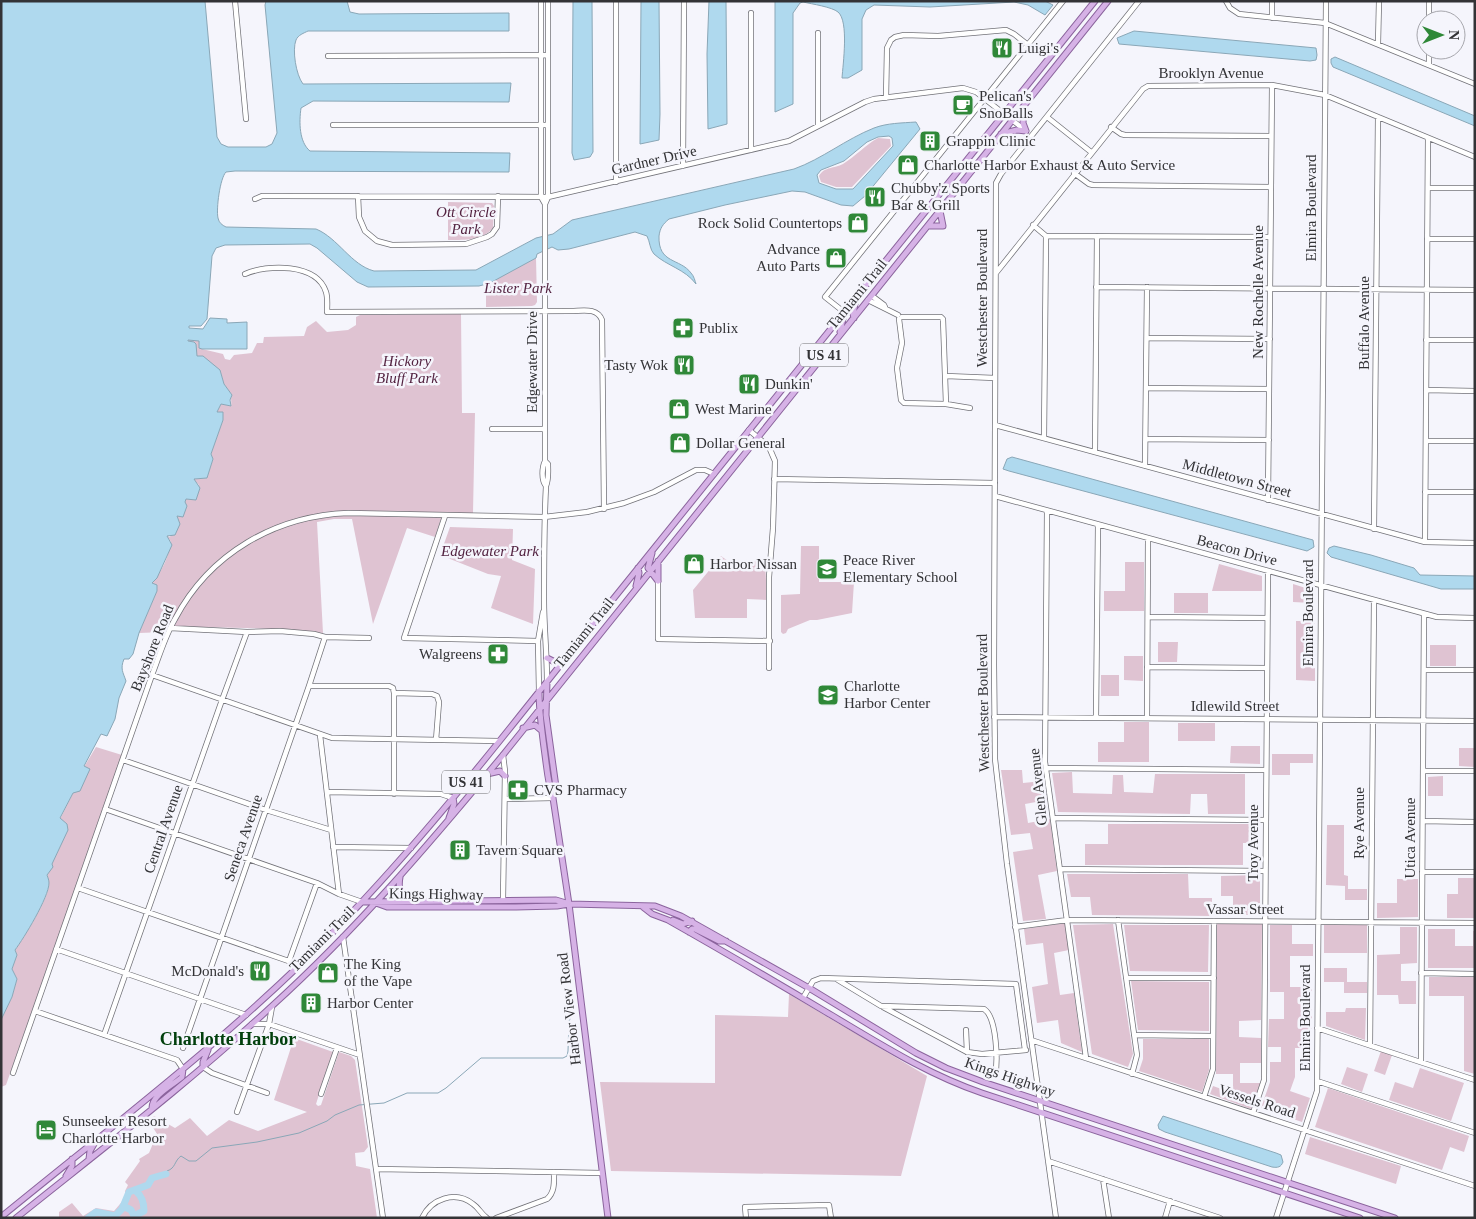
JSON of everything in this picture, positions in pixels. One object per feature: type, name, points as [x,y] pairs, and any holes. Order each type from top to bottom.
[{"type":"main road","name":"Tamiami Trail","points":[[1,1217],[209,1048],[246,1015],[300,965],[362,902],[411,848],[454,798],[1095,1]]},
{"type":"main road","name":"Tamiami Trail","points":[[16,1218],[203,1067],[272,1006],[376,903],[487,775],[1108,1]]},
{"type":"main road","points":[[1001,135],[1013,130],[1026,131],[1022,116],[1024,106]]},
{"type":"main road","points":[[928,226],[943,226],[940,210]]},
{"type":"main road","points":[[854,318],[857,296]]},
{"type":"main road","points":[[838,337],[843,324],[844,312]]},
{"type":"main road","points":[[653,550],[648,565],[650,572],[658,581]]},
{"type":"main road","points":[[658,561],[658,581]]},
{"type":"main road","points":[[635,589],[639,578],[638,568]]},
{"type":"main road","points":[[547,658],[555,662],[564,660]]},
{"type":"main road","name":"Harbor View Road","points":[[547,681],[545,702],[556,787],[553,798]]},
{"type":"main road","name":"Harbor View Road","points":[[539,690],[541,730],[569,904],[608,1218]]},
{"type":"main road","points":[[523,728],[535,726],[541,730]]},
{"type":"main road","points":[[487,775],[500,771],[505,776]]},
{"type":"main road","points":[[448,821],[453,808],[454,798]]},
{"type":"main road","points":[[400,876],[399,890],[407,901]]},
{"type":"main road","points":[[444,900],[444,907]]},
{"type":"main road","name":"Kings Highway","points":[[376,903],[444,900],[556,900],[569,904]]},
{"type":"main road","points":[[362,902],[376,903]]},
{"type":"main road","name":"Kings Highway","points":[[376,903],[387,907],[516,907],[569,904],[655,906],[692,922],[727,941],[928,1059],[965,1076],[1395,1218]]},
{"type":"main road","name":"Kings Highway","points":[[643,906],[652,914],[668,920],[929,1072],[961,1086],[1360,1218]]},
{"type":"main road","points":[[668,920],[674,920],[683,924],[692,922]]},
{"type":"main road","points":[[689,932],[695,929],[719,941],[727,941]]},
{"type":"main road","points":[[760,973],[766,963]]},
{"type":"main road","points":[[203,1067],[203,1062],[209,1048]]},
{"type":"main road","points":[[152,1108],[152,1103],[157,1097],[182,1077],[183,1069]]},
{"type":"main road","points":[[89,1159],[90,1151],[97,1139]]},
{"type":"main road","points":[[64,1179],[72,1166],[72,1159]]},
{"type":"street","points":[[236,1],[246,119]]},
{"type":"street","name":"Edgewater Drive","points":[[542,1],[541,197],[545,204]]},
{"type":"street","name":"Edgewater Drive","points":[[547,681],[544,603],[546,486],[543,483],[543,474],[545,461],[544,252],[545,204],[548,197],[548,1]]},
{"type":"street","points":[[616,1],[616,182]]},
{"type":"street","points":[[684,1],[684,166]]},
{"type":"street","name":"Tamiami Trail","points":[[844,312],[825,297],[1063,1]]},
{"type":"street","points":[[1031,135],[1139,1]]},
{"type":"street","points":[[1226,1],[1230,8],[1239,14],[1325,23],[1475,84]]},
{"type":"street","points":[[1272,1],[1272,18]]},
{"type":"street","name":"Elmira Boulevard","points":[[1276,1218],[1316,1096],[1317,1081],[1326,1]]},
{"type":"street","points":[[1378,44],[1379,1]]},
{"type":"street","points":[[751,13],[751,150]]},
{"type":"street","points":[[886,98],[886,48],[895,37],[904,35],[958,35],[1006,30],[1028,45]]},
{"type":"street","points":[[818,33],[818,126]]},
{"type":"street","points":[[328,56],[548,55]]},
{"type":"street","points":[[1429,60],[1429,65]]},
{"type":"street","name":"Brooklyn Avenue","points":[[995,274],[1142,88],[1148,86],[1272,86],[1325,95],[1475,157]]},
{"type":"street","name":"New Rochelle Avenue","points":[[1268,500],[1272,86]]},
{"type":"street","name":"Gardner Drive","points":[[255,199],[262,196],[548,197],[793,139],[866,102],[963,88],[972,90],[984,98],[1031,135]]},
{"type":"street","points":[[1047,117],[1091,152]]},
{"type":"street","name":"Buffalo Avenue","points":[[1374,528],[1378,117]]},
{"type":"street","points":[[332,125],[548,125]]},
{"type":"street","points":[[1111,127],[1125,135],[1271,136]]},
{"type":"street","name":"Westchester Boulevard","points":[[1031,135],[996,183],[994,717],[995,759],[1015,927],[1056,1218]]},
{"type":"street","points":[[1425,542],[1428,138]]},
{"type":"street","points":[[1074,173],[1093,185],[1271,187]]},
{"type":"street","points":[[1428,188],[1475,188]]},
{"type":"street","points":[[358,196],[359,217],[365,231],[377,241],[392,245],[466,244],[487,238],[497,227],[498,196]]},
{"type":"street","points":[[1033,225],[1046,236],[1270,237]]},
{"type":"street","points":[[1044,438],[1046,236]]},
{"type":"street","points":[[1095,452],[1097,236]]},
{"type":"street","points":[[1427,239],[1475,239]]},
{"type":"street","points":[[245,274],[257,269],[294,269],[304,271],[316,279],[326,290],[327,312],[593,311],[598,314],[602,320],[604,509]]},
{"type":"street","points":[[1096,287],[1475,290]]},
{"type":"street","points":[[1146,466],[1147,287]]},
{"type":"street","points":[[870,298],[882,308],[900,317],[941,316],[943,319],[946,404]]},
{"type":"street","points":[[900,317],[902,343],[898,368],[901,400],[904,403],[946,404],[970,408]]},
{"type":"street","points":[[1146,338],[1270,338]]},
{"type":"street","points":[[1426,340],[1475,340]]},
{"type":"street","points":[[946,376],[995,378]]},
{"type":"street","points":[[1146,388],[1269,389]]},
{"type":"street","points":[[1426,390],[1475,391]]},
{"type":"street","name":"Middletown Street","points":[[995,425],[1425,542],[1475,543]]},
{"type":"street","points":[[492,429],[544,429]]},
{"type":"street","points":[[749,430],[769,447],[774,456],[773,528],[769,577],[769,668]]},
{"type":"street","points":[[1146,439],[1269,440]]},
{"type":"street","points":[[1426,441],[1475,442]]},
{"type":"street","name":"Bayshore Road","points":[[13,1073],[170,628],[188,596],[206,574],[234,550],[270,530],[306,518],[335,514],[544,517],[571,515],[604,509],[654,492],[696,470],[705,470],[714,474]]},
{"type":"street","points":[[774,479],[995,483]]},
{"type":"street","points":[[1425,492],[1475,492]]},
{"type":"street","name":"Beacon Drive","points":[[995,496],[1424,614],[1437,617],[1475,618]]},
{"type":"street","name":"Glen Avenue","points":[[1047,511],[1046,768],[1086,1058]]},
{"type":"street","points":[[444,516],[404,638],[538,641]]},
{"type":"street","points":[[1096,718],[1098,525]]},
{"type":"street","points":[[1147,718],[1148,538]]},
{"type":"street","name":"Troy Avenue","points":[[1253,1113],[1264,1080],[1268,571]]},
{"type":"street","points":[[658,581],[658,639],[770,641]]},
{"type":"street","name":"Rye Avenue","points":[[1370,1045],[1374,600]]},
{"type":"street","name":"Edgewater Drive","points":[[539,690],[538,641],[544,603]]},
{"type":"street","name":"Utica Avenue","points":[[1420,1062],[1424,614]]},
{"type":"street","points":[[1148,617],[1267,618]]},
{"type":"street","points":[[170,628],[247,632],[280,631],[314,634],[325,637],[369,638]]},
{"type":"street","name":"Central Avenue","points":[[104,1035],[247,632]]},
{"type":"street","name":"Seneca Avenue","points":[[183,1048],[325,637]]},
{"type":"street","points":[[1147,667],[1267,668]]},
{"type":"street","points":[[1424,670],[1475,670]]},
{"type":"street","points":[[152,675],[332,738],[499,741]]},
{"type":"street","points":[[309,686],[389,686],[393,688],[394,794]]},
{"type":"street","points":[[394,693],[432,694],[437,696],[439,702],[436,740]]},
{"type":"street","name":"Idlewild Street","points":[[994,717],[1475,721]]},
{"type":"street","points":[[320,735],[338,894]]},
{"type":"street","points":[[503,755],[505,776],[503,900]]},
{"type":"street","points":[[123,760],[266,810],[331,830]]},
{"type":"street","points":[[1046,768],[1266,770]]},
{"type":"street","points":[[1423,771],[1475,771]]},
{"type":"street","points":[[327,792],[441,794],[454,798]]},
{"type":"street","points":[[504,799],[553,798]]},
{"type":"street","points":[[106,809],[317,883],[338,894],[362,902]]},
{"type":"street","points":[[1053,818],[1266,820]]},
{"type":"street","points":[[1422,821],[1475,822]]},
{"type":"street","points":[[333,847],[411,848]]},
{"type":"street","points":[[504,851],[561,851]]},
{"type":"street","points":[[1060,869],[1265,871]]},
{"type":"street","points":[[1422,872],[1475,872]]},
{"type":"street","points":[[289,961],[317,883]]},
{"type":"street","points":[[78,888],[300,965]]},
{"type":"street","name":"Vassar Street","points":[[1015,927],[1067,920],[1475,923]]},
{"type":"street","points":[[1118,920],[1137,1060],[1132,1074]]},
{"type":"street","points":[[1204,1097],[1212,1074],[1214,921]]},
{"type":"street","points":[[343,937],[383,1218]]},
{"type":"street","points":[[56,949],[246,1015]]},
{"type":"street","points":[[1421,973],[1475,974]]},
{"type":"street","points":[[803,998],[813,981],[826,978],[837,980],[1016,984],[1025,1050]]},
{"type":"street","points":[[1126,978],[1214,978]]},
{"type":"street","points":[[837,980],[967,1052],[982,1054],[1032,1049]]},
{"type":"street","points":[[237,1112],[269,1024],[272,1006]]},
{"type":"street","points":[[881,1006],[984,1009],[991,1016],[997,1060],[995,1076]]},
{"type":"street","points":[[35,1011],[177,1060],[183,1069]]},
{"type":"street","points":[[252,1024],[269,1024],[360,1055]]},
{"type":"street","points":[[1317,1028],[1475,1080]]},
{"type":"street","points":[[966,1030],[967,1052]]},
{"type":"street","points":[[1134,1035],[1213,1036]]},
{"type":"street","name":"Vessels Road","points":[[1031,1040],[1475,1186]]},
{"type":"street","points":[[321,1094],[337,1048]]},
{"type":"street","points":[[203,1067],[212,1073],[267,1092]]},
{"type":"street","points":[[1317,1081],[1475,1133]]},
{"type":"street","points":[[1048,1161],[1219,1218]]},
{"type":"street","points":[[376,1169],[602,1173]]},
{"type":"street","points":[[496,1218],[547,1199],[553,1190],[554,1172]]},
{"type":"street","points":[[1103,1179],[1108,1218]]},
{"type":"street","points":[[422,1218],[433,1203],[453,1197],[469,1201],[487,1218]]},
{"type":"street","points":[[1165,1218],[1170,1202]]},
{"type":"street","points":[[746,1218],[745,1207],[791,1206],[829,1206],[831,1218]]},
{"type":"green space","points":[[878,138],[890,139],[891,146],[852,187],[836,187],[821,182],[819,176],[821,173],[827,169],[840,166]]},
{"type":"green space","name":"Ott Circle Park","points":[[448,202],[492,203],[494,206],[493,228],[478,238],[448,240]]},
{"type":"green space","name":"Lister Park","points":[[536,258],[537,302],[535,305],[486,307],[486,284]]},
{"type":"green space","name":"Hickory Bluff Park","points":[[461,314],[462,413],[475,413],[473,513],[443,513],[435,537],[407,528],[373,624],[352,519],[334,519],[317,522],[323,633],[167,626],[165,632],[139,633],[157,591],[155,585],[152,584],[162,569],[168,554],[171,542],[167,536],[170,537],[178,519],[177,516],[186,499],[196,500],[199,485],[193,479],[207,478],[213,459],[211,454],[223,420],[217,412],[221,404],[231,406],[232,395],[224,384],[220,370],[197,357],[188,339],[199,341],[202,349],[223,354],[225,359],[230,360],[234,355],[252,353],[257,343],[263,343],[264,337],[304,336],[307,327],[316,321],[327,332],[348,330],[356,325],[356,317],[360,315]]},
{"type":"green space","name":"Edgewater Park","points":[[450,527],[513,529],[512,560],[535,569],[533,624],[491,608],[501,576],[488,574],[440,555]]},
{"type":"green space","points":[[801,546],[819,546],[819,582],[854,582],[852,613],[810,620],[788,629],[783,634],[781,632],[781,595],[800,594]]},
{"type":"green space","points":[[721,556],[728,561],[765,561],[767,600],[747,599],[747,618],[695,618],[693,590]]},
{"type":"green space","points":[[1125,562],[1144,562],[1144,611],[1104,611],[1104,591],[1125,591]]},
{"type":"green space","points":[[1219,564],[1262,576],[1262,591],[1212,591]]},
{"type":"green space","points":[[1293,584],[1312,590],[1312,603],[1293,602]]},
{"type":"green space","points":[[1174,593],[1208,593],[1208,613],[1174,613]]},
{"type":"green space","points":[[1296,621],[1315,621],[1315,681],[1296,680]]},
{"type":"green space","points":[[1158,642],[1178,642],[1177,662],[1158,662]]},
{"type":"green space","points":[[1430,645],[1456,645],[1456,666],[1430,666]]},
{"type":"green space","points":[[1124,656],[1143,656],[1143,681],[1124,680]]},
{"type":"green space","points":[[1101,675],[1119,675],[1119,696],[1101,696]]},
{"type":"green space","points":[[1124,722],[1149,722],[1149,762],[1098,762],[1098,742],[1124,742]]},
{"type":"green space","points":[[1178,723],[1215,723],[1215,741],[1178,741]]},
{"type":"green space","points":[[1231,746],[1260,746],[1260,764],[1230,763]]},
{"type":"green space","points":[[96,747],[122,755],[6,1085],[1,1087],[1,1020],[12,997],[17,979],[12,969],[17,955],[15,950],[30,928],[44,900],[49,885],[49,870],[67,828],[67,824],[60,819],[73,793],[77,791],[89,769],[84,767]]},
{"type":"green space","points":[[1459,748],[1475,748],[1475,767],[1459,766]]},
{"type":"green space","points":[[1272,754],[1313,754],[1313,763],[1290,763],[1290,775],[1272,775]]},
{"type":"green space","points":[[1001,770],[1022,770],[1023,783],[1043,781],[1047,800],[1025,804],[1028,823],[1050,819],[1057,871],[1038,875],[1046,919],[1023,921],[1013,852],[1033,849],[1030,833],[1011,835]]},
{"type":"green space","points":[[1072,772],[1073,793],[1112,794],[1113,775],[1123,775],[1124,792],[1153,793],[1155,774],[1245,774],[1245,814],[1208,814],[1207,794],[1191,794],[1190,814],[1058,812],[1052,773]]},
{"type":"green space","points":[[1443,776],[1443,796],[1428,796],[1428,777]]},
{"type":"green space","points":[[1108,824],[1258,824],[1258,843],[1243,843],[1243,865],[1085,865],[1085,844],[1108,844]]},
{"type":"green space","points":[[1327,825],[1344,825],[1344,875],[1348,876],[1348,889],[1367,889],[1367,900],[1345,900],[1345,886],[1326,885]]},
{"type":"green space","points":[[1067,874],[1188,874],[1189,898],[1212,898],[1212,916],[1092,915],[1090,897],[1071,897]]},
{"type":"green space","points":[[1260,875],[1260,915],[1233,915],[1233,896],[1221,896],[1221,876]]},
{"type":"green space","points":[[1458,878],[1475,878],[1475,918],[1447,918],[1447,894],[1458,894]]},
{"type":"green space","points":[[1397,879],[1418,879],[1418,917],[1377,918],[1377,903],[1397,903]]},
{"type":"green space","points":[[1065,923],[1069,950],[1054,953],[1060,995],[1074,993],[1082,1052],[1061,1043],[1058,1020],[1037,1023],[1032,987],[1048,984],[1043,943],[1026,945],[1024,929]]},
{"type":"green space","points":[[1217,923],[1262,924],[1261,1020],[1239,1021],[1239,1037],[1261,1038],[1261,1063],[1240,1063],[1240,1083],[1261,1083],[1251,1109],[1210,1094],[1213,1086],[1233,1093],[1233,1074],[1216,1074]]},
{"type":"green space","points":[[1113,924],[1133,1054],[1128,1067],[1092,1054],[1073,925]]},
{"type":"green space","points":[[1124,925],[1209,925],[1208,972],[1130,971]]},
{"type":"green space","points":[[1270,925],[1292,925],[1292,944],[1313,944],[1313,956],[1290,956],[1290,987],[1312,987],[1312,1048],[1295,1048],[1295,1077],[1290,1091],[1310,1098],[1302,1122],[1261,1108],[1270,1082],[1270,1062],[1281,1062],[1281,1047],[1268,1047],[1269,1019],[1284,1019],[1284,992],[1270,992]]},
{"type":"green space","points":[[1324,925],[1367,925],[1367,953],[1324,953]]},
{"type":"green space","points":[[1400,927],[1417,927],[1417,963],[1401,964],[1401,981],[1416,981],[1416,1004],[1399,1004],[1398,995],[1377,995],[1377,955],[1400,954]]},
{"type":"green space","points":[[1428,929],[1455,929],[1455,946],[1473,946],[1473,931],[1475,931],[1475,968],[1428,968]]},
{"type":"green space","points":[[1324,968],[1347,968],[1347,982],[1367,982],[1367,993],[1344,993],[1344,982],[1324,982]]},
{"type":"green space","points":[[1429,977],[1475,977],[1475,1074],[1464,1071],[1464,996],[1429,996]]},
{"type":"green space","points":[[1131,981],[1209,982],[1209,1031],[1138,1030]]},
{"type":"green space","points":[[789,994],[927,1076],[901,1176],[611,1171],[600,1082],[715,1083],[715,1015],[788,1017]]},
{"type":"green space","points":[[1346,1008],[1366,1008],[1365,1040],[1326,1026],[1326,1012],[1345,1012]]},
{"type":"green space","points":[[294,1038],[333,1052],[316,1104],[318,1106],[321,1105],[339,1052],[351,1056],[355,1060],[368,1147],[364,1152],[355,1153],[356,1166],[370,1169],[377,1218],[59,1218],[59,1212],[72,1203],[83,1216],[96,1208],[114,1211],[126,1197],[125,1191],[128,1185],[125,1182],[140,1161],[139,1159],[149,1153],[157,1134],[149,1121],[154,1116],[175,1128],[190,1118],[207,1136],[229,1120],[258,1131],[307,1112],[274,1100]]},
{"type":"green space","points":[[1143,1039],[1209,1039],[1209,1070],[1202,1092],[1139,1071],[1143,1059]]},
{"type":"green space","points":[[1381,1051],[1392,1055],[1385,1075],[1374,1071]]},
{"type":"green space","points":[[1347,1067],[1368,1074],[1362,1092],[1341,1084]]},
{"type":"green space","points":[[1420,1068],[1464,1083],[1451,1121],[1389,1100],[1395,1082],[1413,1088]]},
{"type":"green space","points":[[1328,1088],[1469,1136],[1464,1152],[1450,1147],[1442,1170],[1315,1127]]},
{"type":"green space","points":[[1310,1137],[1401,1166],[1396,1184],[1305,1154]]},
{"type":"water","points":[[1,1],[205,1],[217,137],[221,144],[228,147],[266,147],[272,144],[277,133],[266,1],[347,1],[350,12],[359,14],[509,13],[509,31],[308,31],[297,38],[294,50],[297,69],[303,84],[511,83],[509,102],[313,101],[301,108],[300,113],[302,137],[310,151],[510,153],[509,172],[235,171],[226,172],[224,175],[219,194],[218,220],[226,227],[316,229],[324,233],[358,263],[374,271],[476,270],[536,238],[553,234],[572,220],[794,169],[879,126],[916,122],[920,129],[865,196],[853,206],[841,205],[805,192],[792,191],[669,219],[662,226],[659,233],[662,251],[670,259],[686,268],[693,276],[696,284],[687,275],[654,254],[647,236],[635,232],[569,249],[558,250],[552,247],[490,283],[479,286],[368,287],[357,282],[310,244],[225,245],[216,248],[212,256],[207,319],[201,326],[189,326],[189,328],[203,329],[210,318],[227,319],[227,323],[247,322],[247,349],[202,349],[199,348],[199,341],[188,340],[196,344],[197,356],[203,356],[220,370],[224,384],[232,395],[230,400],[231,406],[221,404],[217,412],[223,412],[223,420],[211,454],[213,459],[207,478],[194,479],[200,488],[196,500],[186,499],[187,506],[183,517],[177,516],[180,524],[175,535],[167,536],[172,545],[157,578],[152,583],[157,585],[157,591],[139,633],[133,654],[129,659],[124,659],[122,665],[126,681],[119,698],[115,719],[107,736],[101,734],[84,766],[90,769],[80,791],[73,793],[60,818],[67,824],[68,830],[52,864],[53,867],[47,875],[49,883],[45,898],[15,950],[17,955],[12,969],[17,979],[12,997],[1,1020]],"holes":[[[889,136],[892,138],[893,146],[853,189],[836,189],[819,183],[817,175],[821,170],[844,161],[867,142],[878,137]]]},
{"type":"water","points":[[573,1],[592,1],[593,152],[590,157],[574,160],[572,153]]},
{"type":"water","points":[[641,1],[659,1],[660,114],[659,140],[640,144]]},
{"type":"water","points":[[709,1],[726,1],[727,124],[708,129],[707,54]]},
{"type":"water","points":[[775,1],[1045,1],[1053,5],[1045,15],[1028,5],[1014,2],[930,7],[874,5],[866,10],[862,19],[862,70],[848,78],[842,78],[844,33],[841,17],[838,12],[831,9],[803,2],[800,3],[793,13],[793,104],[775,112]]},
{"type":"water","points":[[1134,31],[1316,48],[1317,55],[1316,60],[1310,61],[1119,44],[1117,38]]},
{"type":"water","points":[[1335,57],[1475,116],[1475,126],[1333,67],[1331,59]]},
{"type":"water","points":[[1012,457],[1313,540],[1314,547],[1307,551],[1003,469],[1007,459]]},
{"type":"water","points":[[1334,546],[1414,568],[1420,575],[1475,576],[1475,589],[1441,589],[1331,557],[1327,553],[1329,548]]},
{"type":"water","points":[[1163,1116],[1276,1153],[1281,1155],[1283,1162],[1279,1167],[1272,1167],[1165,1132],[1159,1129],[1158,1125]]},
{"type":"waterway","points":[[166,1174],[181,1156],[189,1161],[196,1161],[212,1148],[257,1142],[299,1133],[359,1105],[384,1103],[407,1093],[438,1093],[481,1058],[563,1058],[567,1056],[569,1021],[572,1015]]},
{"type":"waterway","points":[[88,1218],[96,1212],[115,1216],[122,1209],[129,1192],[148,1185],[152,1178],[166,1174]]},
{"type":"waterway","points":[[123,1206],[131,1210],[134,1216],[144,1211],[142,1199],[135,1190]]},
{"type":"place","name":"Luigi's","points":[[1002,48]]},
{"type":"place","name":"Pelican's SnoBalls","points":[[963,105]]},
{"type":"place","name":"Grappin Clinic","points":[[930,141]]},
{"type":"place","name":"Charlotte Harbor Exhaust & Auto Service","points":[[908,165]]},
{"type":"place","name":"Chubby'z Sports Bar & Grill","points":[[875,197]]},
{"type":"place","name":"Rock Solid Countertops","points":[[858,223]]},
{"type":"place","name":"Advance Auto Parts","points":[[836,258]]},
{"type":"place","name":"Publix","points":[[683,328]]},
{"type":"place","name":"Tasty Wok","points":[[684,365]]},
{"type":"place","name":"Dunkin'","points":[[749,384]]},
{"type":"place","name":"West Marine","points":[[679,409]]},
{"type":"place","name":"Dollar General","points":[[680,443]]},
{"type":"place","name":"Harbor Nissan","points":[[694,564]]},
{"type":"place","name":"Peace River Elementary School","points":[[827,569]]},
{"type":"place","name":"Walgreens","points":[[498,654]]},
{"type":"place","name":"Charlotte Harbor Center","points":[[828,695]]},
{"type":"place","name":"CVS Pharmacy","points":[[518,790]]},
{"type":"place","name":"Tavern Square","points":[[460,850]]},
{"type":"place","name":"McDonald's","points":[[260,971]]},
{"type":"place","name":"The King of the Vape","points":[[328,973]]},
{"type":"place","name":"Harbor Center","points":[[311,1003]]},
{"type":"place","name":"Sunseeker Resort Charlotte Harbor","points":[[46,1130]]},
{"type":"district","name":"Charlotte Harbor","points":[[228,1039]]}]
